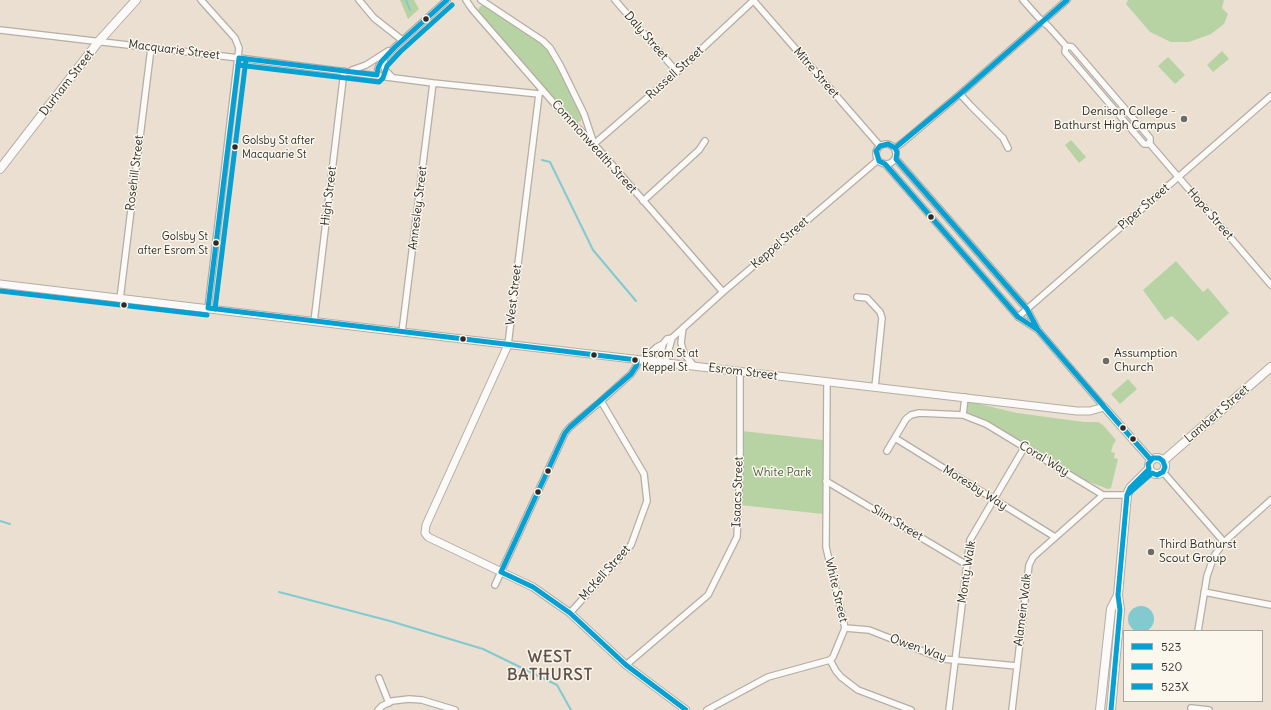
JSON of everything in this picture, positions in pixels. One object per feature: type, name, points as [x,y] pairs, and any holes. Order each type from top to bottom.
[{"type":"main road","name":"Durham Street","points":[[0,169],[99,41],[136,0]]},
{"type":"main road","name":"Lambert Street","points":[[1164,461],[1271,367]]},
{"type":"main road","points":[[1156,458],[1164,461],[1165,466],[1163,472],[1157,475],[1150,471],[1148,464],[1151,460],[1156,458]]},
{"type":"main road","points":[[1111,710],[1120,610],[1118,595],[1127,495],[1130,488],[1150,471]]},
{"type":"main road","points":[[1100,710],[1111,609],[1118,595]]},
{"type":"street","points":[[201,0],[236,40],[239,48],[208,308]]},
{"type":"street","points":[[360,0],[374,18],[402,40]]},
{"type":"street","points":[[377,75],[379,65],[384,58],[447,0]]},
{"type":"street","name":"Commonwealth Street","points":[[466,0],[541,92],[594,144],[723,292]]},
{"type":"street","points":[[472,9],[480,0],[543,41],[550,48],[584,114],[594,144]]},
{"type":"street","name":"Daly Street","points":[[615,0],[677,72]]},
{"type":"street","name":"Russell Street","points":[[594,144],[677,72],[754,0]]},
{"type":"street","name":"Mitre Street","points":[[754,0],[880,146]]},
{"type":"street","name":"Hope Street","points":[[1022,0],[1066,46],[1072,47],[1150,138],[1150,144],[1178,178],[1271,284]]},
{"type":"street","points":[[895,148],[960,94],[1067,0]]},
{"type":"street","name":"Macquarie Street","points":[[0,30],[346,71],[433,83],[541,92]]},
{"type":"street","points":[[346,71],[360,68],[395,47]]},
{"type":"street","name":"Rosehill Street","points":[[120,299],[151,48]]},
{"type":"street","points":[[384,58],[385,70],[392,77]]},
{"type":"street","points":[[370,74],[371,66],[375,60]]},
{"type":"street","name":"High Street","points":[[314,322],[346,71]]},
{"type":"street","name":"Annesley Street","points":[[402,332],[433,83]]},
{"type":"street","name":"West Street","points":[[501,572],[428,537],[425,533],[426,525],[508,345],[541,92]]},
{"type":"street","points":[[960,94],[1003,138],[1008,148]]},
{"type":"street","name":"Piper Street","points":[[1018,317],[1271,96]]},
{"type":"street","points":[[643,201],[699,150],[705,141]]},
{"type":"street","points":[[885,164],[891,163],[896,159],[897,152],[895,148],[888,144],[880,146],[876,151],[876,157],[878,160],[885,164],[1018,317],[1038,330]]},
{"type":"street","points":[[896,159],[1027,309],[1038,330],[1151,460]]},
{"type":"street","name":"Keppel Street","points":[[495,585],[565,433],[570,427],[632,372],[640,360],[663,344],[667,339],[672,338],[723,292],[878,160]]},
{"type":"street","name":"Esrom Street","points":[[0,284],[965,398],[1084,411],[1104,407]]},
{"type":"street","points":[[857,297],[867,298],[880,312],[882,318],[875,387]]},
{"type":"street","points":[[683,328],[681,343],[682,350],[694,366]]},
{"type":"street","points":[[662,362],[672,338]]},
{"type":"street","points":[[662,362],[663,344]]},
{"type":"street","name":"Isaacs Street","points":[[626,665],[708,595],[737,536],[740,464],[740,371]]},
{"type":"street","name":"White Street","points":[[827,382],[826,548],[845,628],[833,657],[830,660]]},
{"type":"street","points":[[963,415],[965,398]]},
{"type":"street","name":"McKell Street","points":[[570,613],[631,545],[647,500],[644,474],[601,401]]},
{"type":"street","name":"Coral Way","points":[[887,451],[906,419],[911,415],[919,413],[963,415],[986,424],[1103,495]]},
{"type":"street","name":"Moresby Way","points":[[895,438],[1055,537]]},
{"type":"street","name":"Monty Walk","points":[[949,710],[970,540],[1024,448]]},
{"type":"street","points":[[1163,472],[1224,542]]},
{"type":"street","name":"Slim Street","points":[[826,481],[967,565]]},
{"type":"street","points":[[1103,495],[1127,495]]},
{"type":"street","name":"Alamein Walk","points":[[1012,710],[1029,565],[1033,557],[1103,495]]},
{"type":"street","points":[[1198,630],[1207,576],[1214,556],[1224,542],[1271,500]]},
{"type":"street","points":[[501,572],[533,587],[570,613],[626,665],[686,710]]},
{"type":"street","points":[[1204,592],[1271,605]]},
{"type":"street","name":"Owen Way","points":[[845,628],[869,630],[943,659],[1016,666]]},
{"type":"street","points":[[707,710],[768,677],[830,660],[841,677],[858,690],[911,710]]},
{"type":"street","points":[[379,678],[389,703]]},
{"type":"street","points":[[378,710],[389,703],[403,699],[426,701],[455,710]]},
{"type":"street","points":[[1191,709],[1209,710]]},
{"type":"green space","points":[[400,0],[414,0],[419,9],[408,19]]},
{"type":"green space","points":[[1128,0],[1224,0],[1222,8],[1228,14],[1224,24],[1211,34],[1189,42],[1171,42],[1150,32],[1126,4]]},
{"type":"green space","points":[[481,6],[486,6],[540,42],[547,49],[553,57],[582,115],[581,121],[578,122],[572,120],[478,12]]},
{"type":"green space","points":[[1222,51],[1229,59],[1213,72],[1207,65]]},
{"type":"green space","points":[[1168,57],[1185,75],[1175,84],[1158,66]]},
{"type":"green space","points":[[1071,140],[1086,157],[1079,163],[1065,145]]},
{"type":"green space","points":[[1176,261],[1203,292],[1208,288],[1229,313],[1198,341],[1172,316],[1165,320],[1143,290]]},
{"type":"green space","points":[[1128,379],[1137,389],[1120,404],[1111,394]]},
{"type":"green space","points":[[967,401],[1017,413],[1084,422],[1098,422],[1103,425],[1116,440],[1111,452],[1115,453],[1114,458],[1118,459],[1111,488],[1108,489],[1087,481],[976,418],[966,416]]},
{"type":"green space","name":"White Park","points":[[742,431],[823,440],[823,514],[740,505]]},
{"type":"water","points":[[1136,607],[1146,607],[1153,614],[1153,624],[1147,630],[1135,630],[1129,624],[1129,614]]},
{"type":"waterway","points":[[406,0],[410,10]]},
{"type":"waterway","points":[[542,160],[550,162],[593,250],[636,301]]},
{"type":"waterway","points":[[0,521],[10,524]]},
{"type":"waterway","points":[[279,592],[390,621],[483,649],[557,685],[571,710]]},
{"type":"transit line","name":"523","points":[[239,58],[377,75],[381,62],[395,47],[447,0]]},
{"type":"transit line","name":"520","points":[[895,148],[960,94],[1067,0]]},
{"type":"transit line","name":"523X","points":[[238,65],[379,82],[383,78],[387,66],[400,52],[452,5]]},
{"type":"transit line","name":"523","points":[[208,308],[239,58]]},
{"type":"transit line","name":"523X","points":[[215,309],[246,59]]},
{"type":"transit line","name":"520","points":[[888,144],[895,148],[897,152],[896,159],[1027,309],[1038,330],[1018,317],[885,164],[879,161],[876,151],[880,146],[888,144]]},
{"type":"transit line","name":"523X","points":[[0,291],[207,315]]},
{"type":"transit line","name":"523","points":[[208,308],[637,360]]},
{"type":"transit line","name":"520","points":[[1038,330],[1113,417]]},
{"type":"transit line","name":"520","points":[[1038,330],[1113,417]]},
{"type":"transit line","name":"523","points":[[501,572],[565,433],[631,374],[637,365],[637,360]]},
{"type":"transit line","name":"520","points":[[1113,417],[1144,452],[1151,460],[1113,417]]},
{"type":"transit line","name":"520","points":[[1153,458],[1159,458],[1163,461],[1165,467],[1163,472],[1157,475],[1152,473],[1127,495],[1130,488],[1149,469],[1148,464],[1153,458]]},
{"type":"transit line","name":"520","points":[[1111,710],[1120,610],[1118,595],[1127,495]]},
{"type":"transit line","name":"523","points":[[501,572],[533,587],[570,613],[626,665],[686,710]]},
{"type":"place","name":"Denison College - Bathurst High Campus","points":[[1184,119]]},
{"type":"place","name":"Golsby St after Macquarie St","points":[[235,147]]},
{"type":"place","name":"Golsby St after Esrom St","points":[[216,243]]},
{"type":"place","name":"Esrom St at Keppel St","points":[[635,360]]},
{"type":"place","name":"Assumption Church","points":[[1106,361]]},
{"type":"place","name":"Third Bathurst Scout Group","points":[[1151,552]]},
{"type":"district","name":"WEST BATHURST","points":[[550,666]]}]
